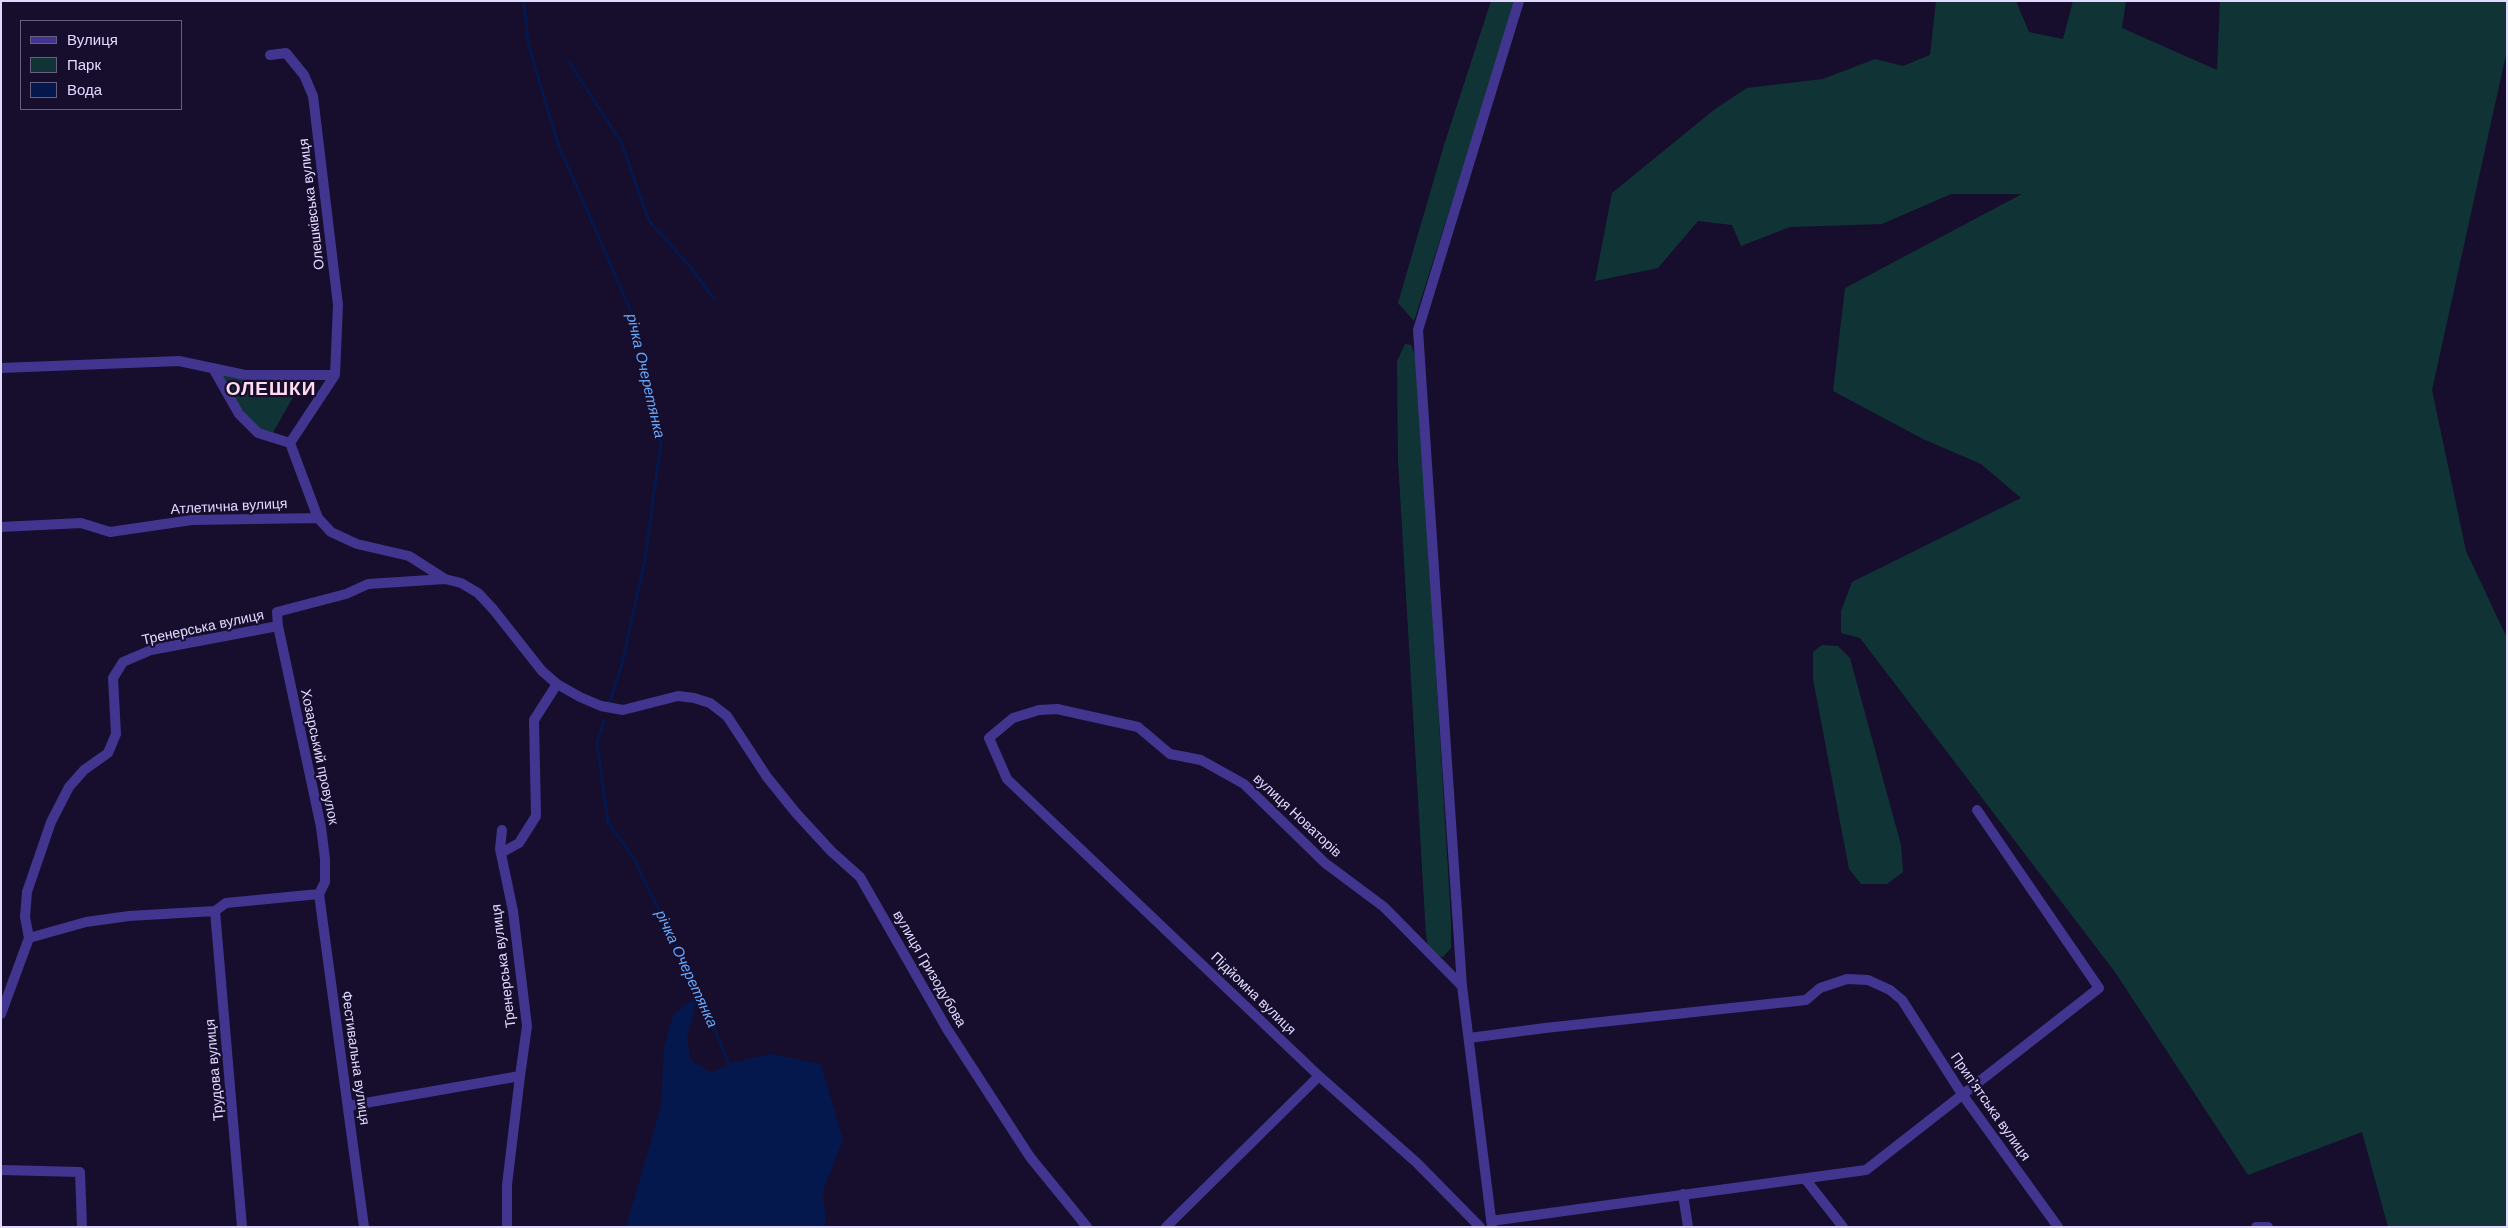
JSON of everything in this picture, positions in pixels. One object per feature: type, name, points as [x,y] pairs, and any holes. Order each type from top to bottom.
[{"type":"street","points":[[1519,1],[1418,330],[1462,986],[1491,1224],[1683,1194],[1806,1180],[1866,1170],[2098,988],[1977,810]]},
{"type":"street","name":"Олешківська вулиця","points":[[270,55],[286,53],[304,75],[313,96],[338,305],[335,375]]},
{"type":"street","points":[[1,368],[179,361],[214,370],[245,375],[335,375]]},
{"type":"street","points":[[214,370],[240,414],[258,433],[290,443]]},
{"type":"street","points":[[290,443],[335,375]]},
{"type":"street","points":[[290,443],[318,518],[331,532],[357,544],[408,556],[444,579]]},
{"type":"street","name":"Атлетична вулиця","points":[[1,527],[81,523],[110,532],[192,520],[318,518]]},
{"type":"street","name":"Тренерська вулиця","points":[[29,938],[25,917],[27,892],[51,822],[69,787],[84,770],[108,753],[116,734],[113,678],[123,662],[152,650],[278,626],[277,612],[346,594],[368,584],[444,579],[462,583],[478,593],[542,671],[557,684],[601,706],[623,710],[643,706]]},
{"type":"street","name":"Хозарський провулок","points":[[278,626],[321,827],[325,859],[325,882],[319,894]]},
{"type":"street","points":[[501,853],[519,842],[536,816],[534,720],[557,684]]},
{"type":"street","name":"вулиця Гризодубова","points":[[643,706],[678,696],[694,698],[718,708],[739,733],[768,777],[796,813],[831,852],[860,877],[947,1029],[1030,1157],[1087,1227]]},
{"type":"street","name":"вулиця Новаторів","points":[[1007,779],[989,738],[1013,718],[1039,710],[1057,708],[1138,727],[1170,754],[1201,760],[1244,784],[1325,863],[1384,908],[1462,986]]},
{"type":"street","name":"Підйомна вулиця","points":[[1007,779],[1319,1076],[1416,1163],[1480,1227]]},
{"type":"street","name":"Тренерська вулиця","points":[[502,830],[501,853],[513,911],[527,1026],[508,1185],[506,1227]]},
{"type":"street","points":[[1,1014],[29,938],[86,922],[129,916],[215,911],[226,904],[319,894]]},
{"type":"street","name":"Фестивальна вулиця","points":[[319,894],[364,1227]]},
{"type":"street","name":"Трудова вулиця","points":[[215,911],[242,1227]]},
{"type":"street","name":"Прип’ятська вулиця","points":[[1469,1038],[1806,1000],[1820,988],[1847,979],[1868,980],[1890,990],[1902,1000],[1962,1094],[2058,1227]]},
{"type":"street","points":[[348,1106],[520,1076]]},
{"type":"street","points":[[1166,1227],[1319,1076]]},
{"type":"street","points":[[1,1170],[80,1172],[82,1227]]},
{"type":"street","points":[[1806,1180],[1843,1227]]},
{"type":"street","points":[[1683,1194],[1688,1227]]},
{"type":"street","points":[[2256,1227],[2268,1227]]},
{"type":"green space","points":[[1491,1],[1516,1],[1414,321],[1398,303],[1444,145]]},
{"type":"green space","points":[[1936,1],[2016,1],[2029,32],[2063,39],[2073,1],[2126,1],[2122,28],[2217,70],[2220,1],[2507,1],[2507,50],[2432,390],[2466,551],[2507,638],[2507,1227],[2388,1227],[2362,1132],[2248,1175],[2115,972],[1860,638],[1841,633],[1841,611],[1852,582],[2021,498],[1981,464],[1923,439],[1833,391],[1845,288],[2022,194],[1951,194],[1882,224],[1790,227],[1741,246],[1732,225],[1698,221],[1658,268],[1595,281],[1612,193],[1715,109],[1747,88],[1823,79],[1875,59],[1903,66],[1930,55]]},
{"type":"green space","points":[[1405,344],[1411,345],[1417,359],[1451,920],[1451,948],[1443,957],[1429,950],[1426,935],[1398,459],[1397,361]]},
{"type":"green space","points":[[214,370],[305,376],[271,436],[258,433]]},
{"type":"green space","points":[[1822,645],[1838,646],[1850,658],[1901,845],[1903,872],[1887,884],[1861,884],[1849,869],[1813,679],[1813,652]]},
{"type":"water","points":[[698,995],[687,1038],[691,1060],[712,1073],[730,1063],[771,1054],[821,1064],[843,1140],[823,1191],[826,1227],[626,1227],[661,1106],[664,1047],[673,1015]]},
{"type":"waterway","name":"річка Очеретянка","points":[[524,1],[528,43],[558,144],[633,316],[661,442],[645,559],[622,664],[609,704]]},
{"type":"waterway","points":[[569,62],[621,142],[649,221],[688,264],[715,300]]},
{"type":"waterway","name":"річка Очеретянка","points":[[604,721],[597,743],[608,822],[634,859],[706,1008],[730,1067]]},
{"type":"district","name":"ОЛЕШКИ","points":[[271,390]]}]
